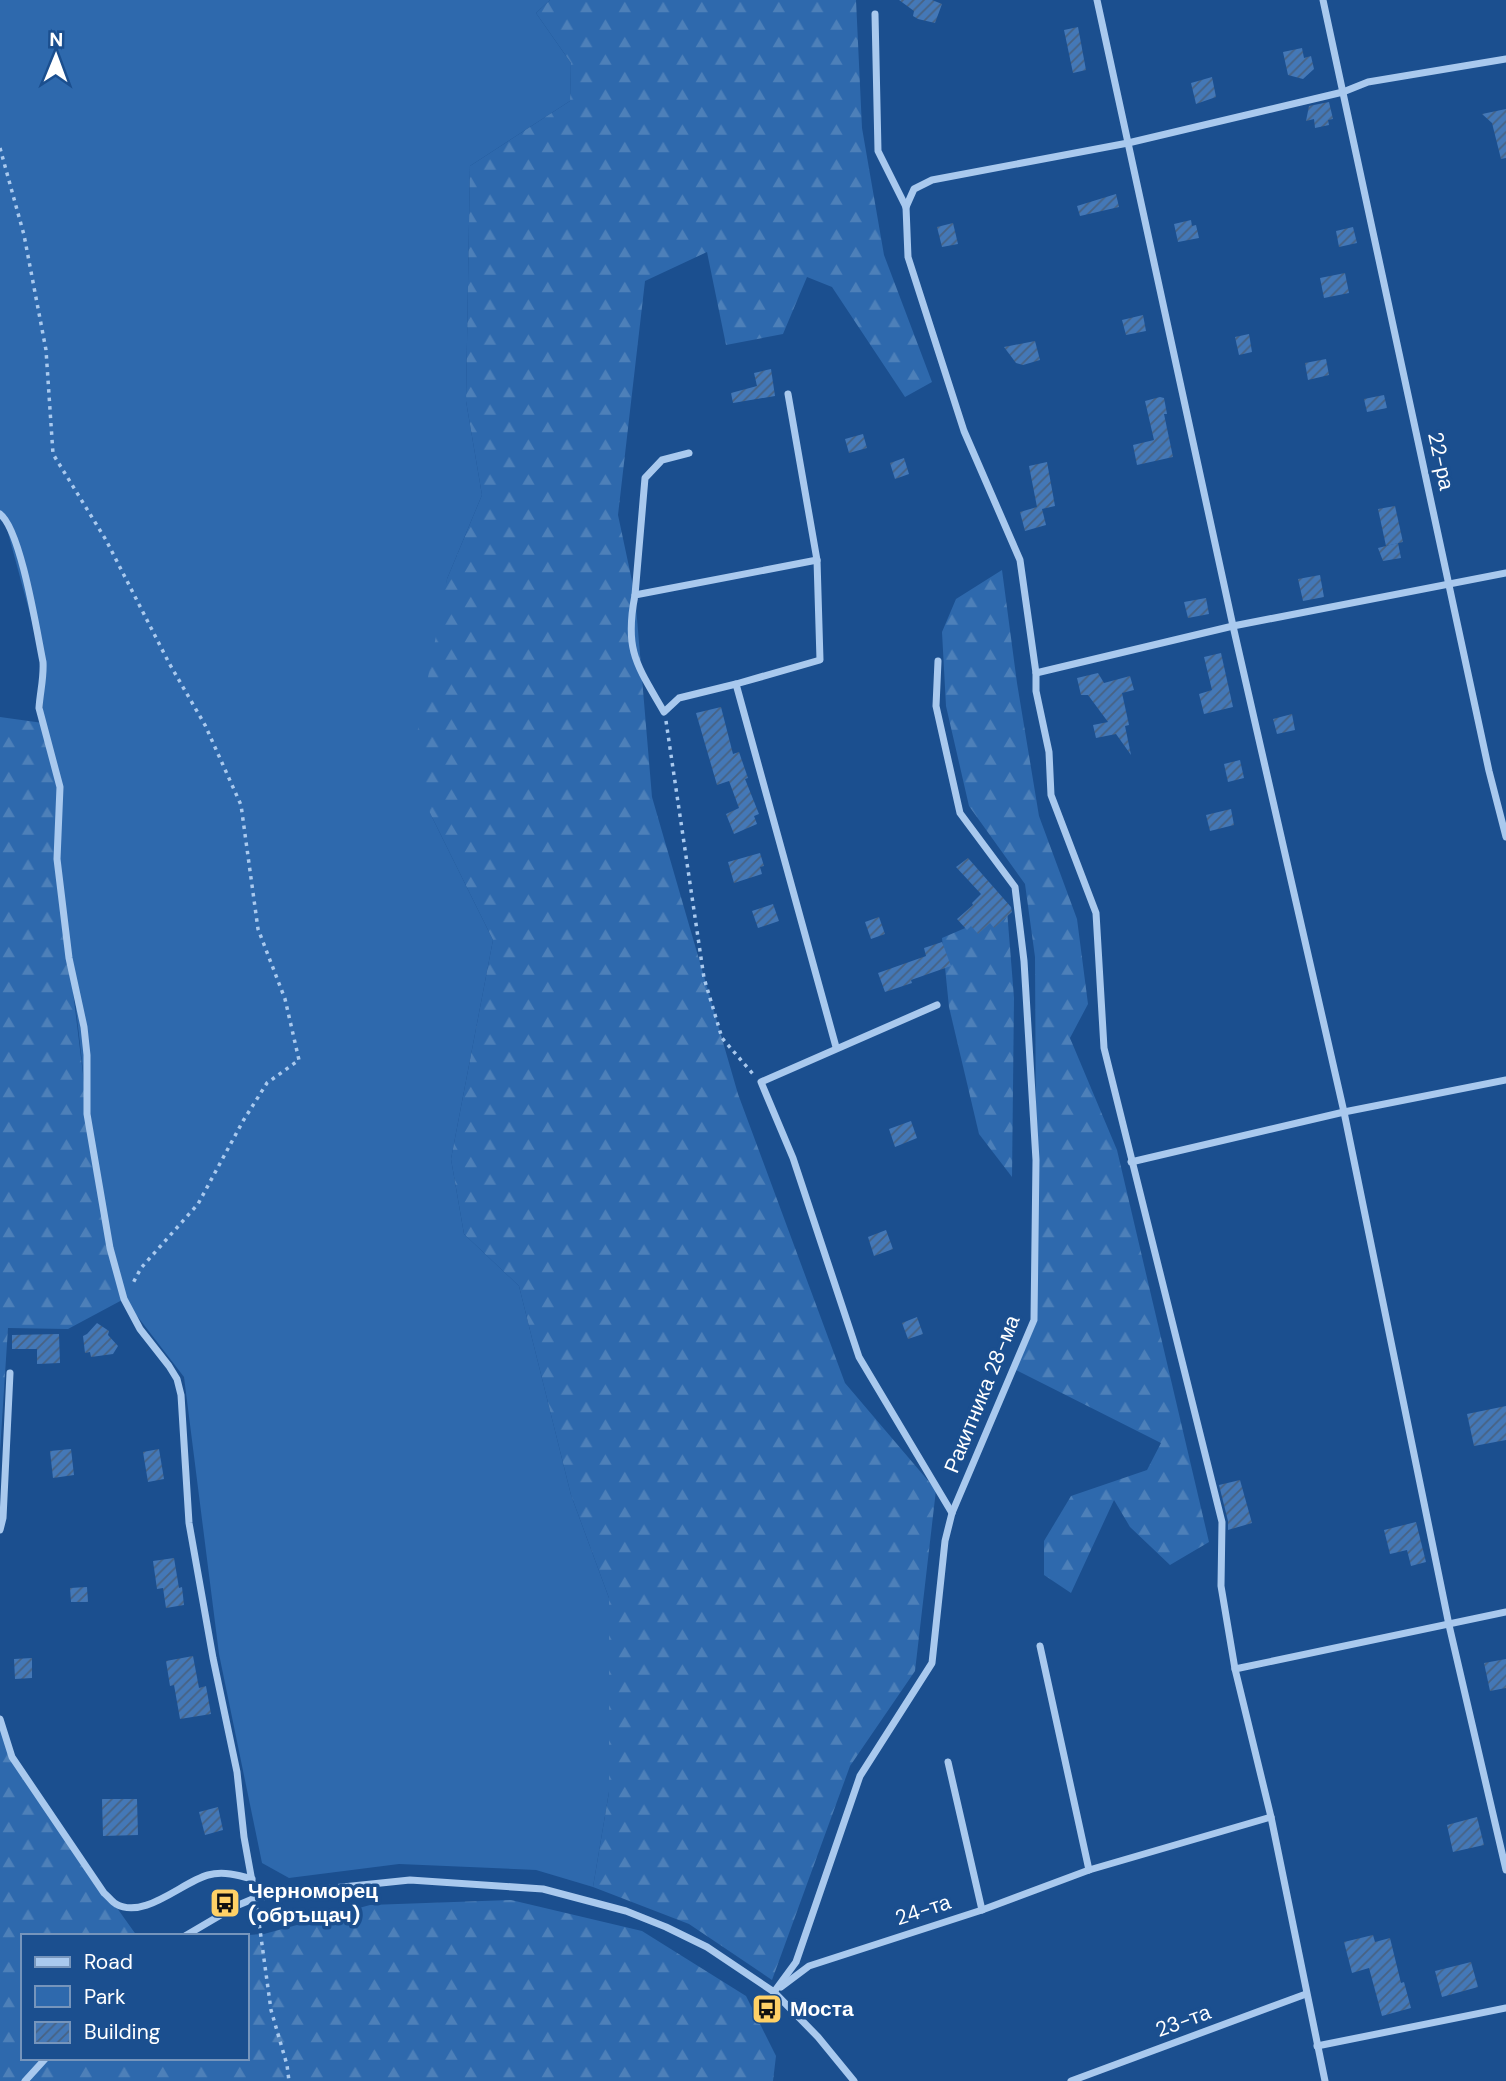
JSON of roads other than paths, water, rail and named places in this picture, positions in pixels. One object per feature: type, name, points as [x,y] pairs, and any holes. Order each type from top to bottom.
[{"type":"street","points":[[1097,0],[1233,626],[1344,1112],[1449,1625],[1506,1870]]},
{"type":"street","name":"22-ра","points":[[1323,0],[1489,771],[1506,837]]},
{"type":"street","points":[[874,14],[878,150],[906,207],[908,257],[964,431],[1020,559],[1036,673],[1036,691],[1049,752],[1051,795],[1096,913],[1104,1048],[1222,1521],[1222,1586],[1235,1669],[1271,1817],[1325,2081]]},
{"type":"street","points":[[906,207],[914,189],[932,180],[1128,143],[1343,92],[1368,82],[1506,59]]},
{"type":"street","points":[[689,453],[662,460],[645,478],[635,595],[629,625],[636,664],[664,712],[679,698],[820,660],[817,560],[788,394]]},
{"type":"street","points":[[0,514],[15,539],[43,662],[44,680],[39,694],[39,708],[60,787],[57,859],[69,958],[85,1027],[88,1055],[87,1114],[110,1248],[124,1299],[140,1329],[177,1379],[181,1395],[189,1523],[237,1772],[244,1837],[255,1898]]},
{"type":"street","points":[[635,595],[817,560]]},
{"type":"street","points":[[1036,673],[1233,626],[1506,573]]},
{"type":"street","name":"Ракитника 28-ма","points":[[774,1993],[796,1962],[860,1776],[932,1662],[945,1541],[952,1513],[1034,1320],[1036,1160],[1024,961],[1015,887],[960,813],[936,706],[938,661]]},
{"type":"street","points":[[736,684],[836,1047]]},
{"type":"street","points":[[937,1004],[761,1082],[793,1157],[859,1357],[952,1513]]},
{"type":"street","points":[[1131,1162],[1344,1112],[1506,1080]]},
{"type":"street","points":[[0,1530],[3,1518],[10,1373]]},
{"type":"street","points":[[1235,1669],[1506,1612]]},
{"type":"street","points":[[1040,1646],[1089,1870]]},
{"type":"street","points":[[0,1719],[12,1757],[104,1893],[117,1905],[141,1907],[191,1881],[211,1874],[226,1873],[252,1879]]},
{"type":"street","points":[[948,1762],[982,1910]]},
{"type":"street","name":"24-та","points":[[774,1993],[809,1966],[982,1910],[1089,1870],[1271,1817]]},
{"type":"street","points":[[188,1934],[255,1898],[410,1880],[543,1889],[626,1911],[707,1947],[774,1993],[818,2037],[853,2081]]},
{"type":"street","name":"23-та","points":[[1071,2081],[1306,1994]]},
{"type":"street","points":[[1317,2046],[1506,2008]]},
{"type":"street","points":[[26,2081],[44,2060]]},
{"type":"place","name":"Черноморец (обръщач)","points":[[225,1903]]},
{"type":"place","name":"Моста","points":[[767,2009]]}]
